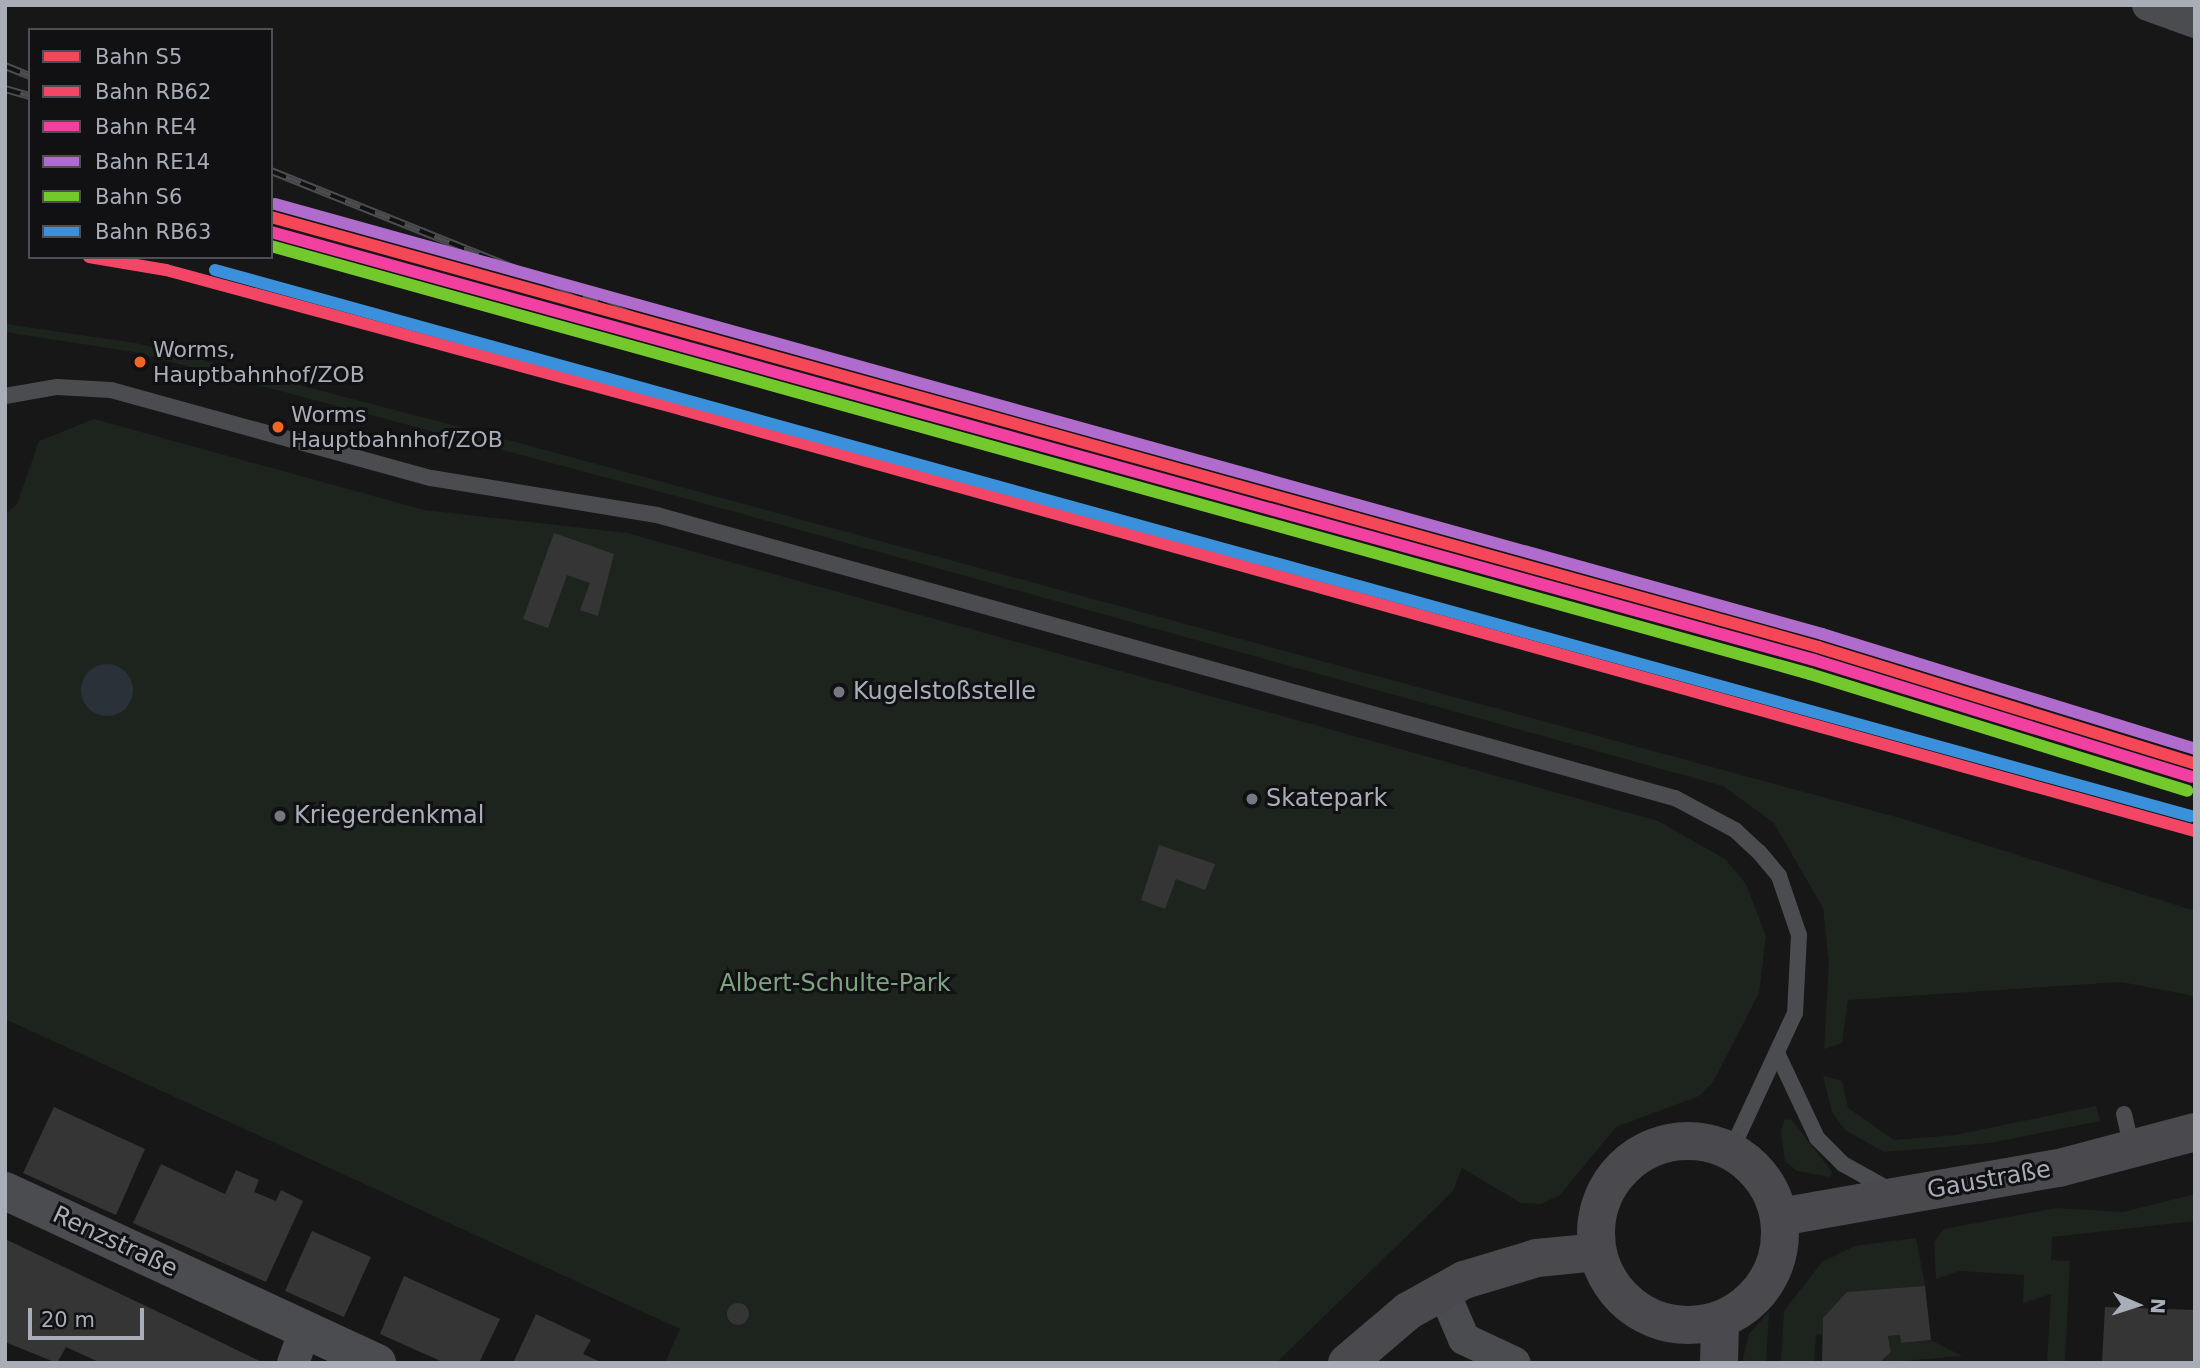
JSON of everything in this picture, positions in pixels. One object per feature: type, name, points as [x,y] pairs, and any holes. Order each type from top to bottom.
[{"type":"main road","name":"Gaustraße","points":[[1780,1217],[2133,1151],[2195,1132]]},
{"type":"main road","points":[[1674,1141],[1731,1151],[1765,1183],[1780,1217],[1781,1243],[1761,1291],[1720,1321],[1681,1325],[1643,1314],[1622,1298],[1597,1251],[1604,1193],[1645,1150],[1674,1141]]},
{"type":"main road","points":[[1347,1363],[1443,1290],[1496,1268],[1597,1251]]},
{"type":"main road","points":[[1719,1363],[1720,1321]]},
{"type":"street","points":[[2148,5],[2195,22]]},
{"type":"street","name":"Renzstraße","points":[[5,1191],[299,1347],[377,1363]]},
{"type":"street","points":[[1443,1290],[1464,1339],[1516,1363]]},
{"type":"lane","points":[[5,396],[57,387],[111,390],[431,478],[657,515],[1675,798],[1743,837],[1779,876],[1794,908],[1801,974],[1778,1055],[1731,1151]]},
{"type":"lane","points":[[1778,1055],[1817,1139],[1843,1164],[1903,1196]]},
{"type":"lane","points":[[2124,1114],[2133,1151]]},
{"type":"green space","points":[[5,324],[136,343],[445,423],[1900,818],[2195,911],[2195,996],[2121,982],[1848,1000],[1842,1043],[1824,1049],[1829,963],[1823,908],[1774,823],[1723,786],[706,504],[134,352],[5,332]]},
{"type":"green space","name":"Albert-Schulte-Park","points":[[94,419],[424,510],[627,533],[1658,821],[1725,859],[1746,884],[1766,936],[1759,993],[1713,1082],[1699,1096],[1616,1127],[1560,1195],[1541,1204],[1521,1203],[1462,1168],[1453,1191],[1276,1363],[665,1363],[680,1329],[5,1019],[5,515],[17,504],[39,441]]},
{"type":"green space","points":[[1823,1076],[1842,1081],[1848,1108],[1894,1140],[1955,1135],[2096,1106],[2100,1121],[1990,1143],[1884,1152],[1845,1130],[1832,1112]]},
{"type":"green space","points":[[1785,1119],[1792,1120],[1832,1172],[1830,1177],[1797,1171],[1785,1161],[1781,1132]]},
{"type":"green space","points":[[2195,1194],[2195,1221],[2052,1237],[2051,1260],[2070,1261],[2065,1363],[2047,1363],[2051,1294],[2023,1303],[2024,1275],[1959,1271],[1936,1279],[1934,1242],[1944,1229],[2056,1208],[2123,1212]]},
{"type":"green space","points":[[1916,1238],[1925,1286],[1849,1294],[1823,1334],[1816,1335],[1814,1363],[1781,1363],[1784,1311],[1822,1262],[1855,1246]]},
{"type":"green space","points":[[1769,1312],[1766,1363],[1742,1363],[1749,1334]]},
{"type":"green space","points":[[1900,1335],[1901,1343],[1931,1340],[1962,1356],[1879,1363],[1891,1352],[1888,1336]]},
{"type":"shaded area","points":[[107,664],[117,666],[125,672],[131,680],[131,700],[125,708],[117,714],[107,716],[97,714],[89,708],[83,700],[81,690],[83,680],[89,672],[97,666]]},
{"type":"building","points":[[554,533],[614,554],[598,616],[580,610],[590,583],[567,575],[548,628],[523,619]]},
{"type":"building","points":[[1159,845],[1215,864],[1205,890],[1176,879],[1165,909],[1141,900]]},
{"type":"building","points":[[54,1107],[145,1149],[116,1215],[23,1173]]},
{"type":"building","points":[[161,1164],[225,1194],[236,1170],[259,1180],[254,1192],[276,1201],[281,1190],[303,1201],[266,1282],[133,1223]]},
{"type":"building","points":[[312,1231],[371,1257],[344,1317],[285,1291]]},
{"type":"building","points":[[5,1239],[264,1363],[101,1363],[66,1347],[57,1363],[5,1342]]},
{"type":"building","points":[[404,1276],[500,1319],[479,1363],[445,1363],[380,1334]]},
{"type":"building","points":[[1925,1286],[1931,1340],[1901,1343],[1900,1335],[1888,1336],[1891,1352],[1879,1363],[1822,1363],[1823,1318],[1847,1292]]},
{"type":"building","points":[[738,1303],[748,1310],[749,1314],[742,1324],[738,1325],[728,1318],[727,1314],[734,1304]]},
{"type":"building","points":[[2105,1307],[2195,1310],[2195,1363],[2102,1363]]},
{"type":"building","points":[[536,1314],[591,1340],[583,1354],[603,1363],[513,1363]]},
{"type":"railway","points":[[5,66],[28,75]]},
{"type":"railway","points":[[5,89],[28,95]]},
{"type":"railway","points":[[273,172],[659,326]]},
{"type":"rail line","name":"RE14","points":[[275,204],[1822,634],[2195,749]]},
{"type":"rail line","name":"S5","points":[[273,218],[1818,647],[2195,764]]},
{"type":"rail line","name":"RE4","points":[[273,233],[1814,660],[2191,777]]},
{"type":"rail line","name":"S6","points":[[273,247],[1810,674],[2187,791]]},
{"type":"rail line","name":"RB62","points":[[101,259],[166,270],[683,410],[2195,831]]},
{"type":"rail line","name":"RB63","points":[[215,270],[2191,816]]},
{"type":"place","name":"Worms, Hauptbahnhof/ZOB","points":[[140,362]]},
{"type":"place","name":"Worms Hauptbahnhof/ZOB","points":[[278,427]]},
{"type":"place","name":"Kugelstoßstelle","points":[[839,692]]},
{"type":"place","name":"Skatepark","points":[[1252,799]]},
{"type":"place","name":"Kriegerdenkmal","points":[[280,816]]}]
